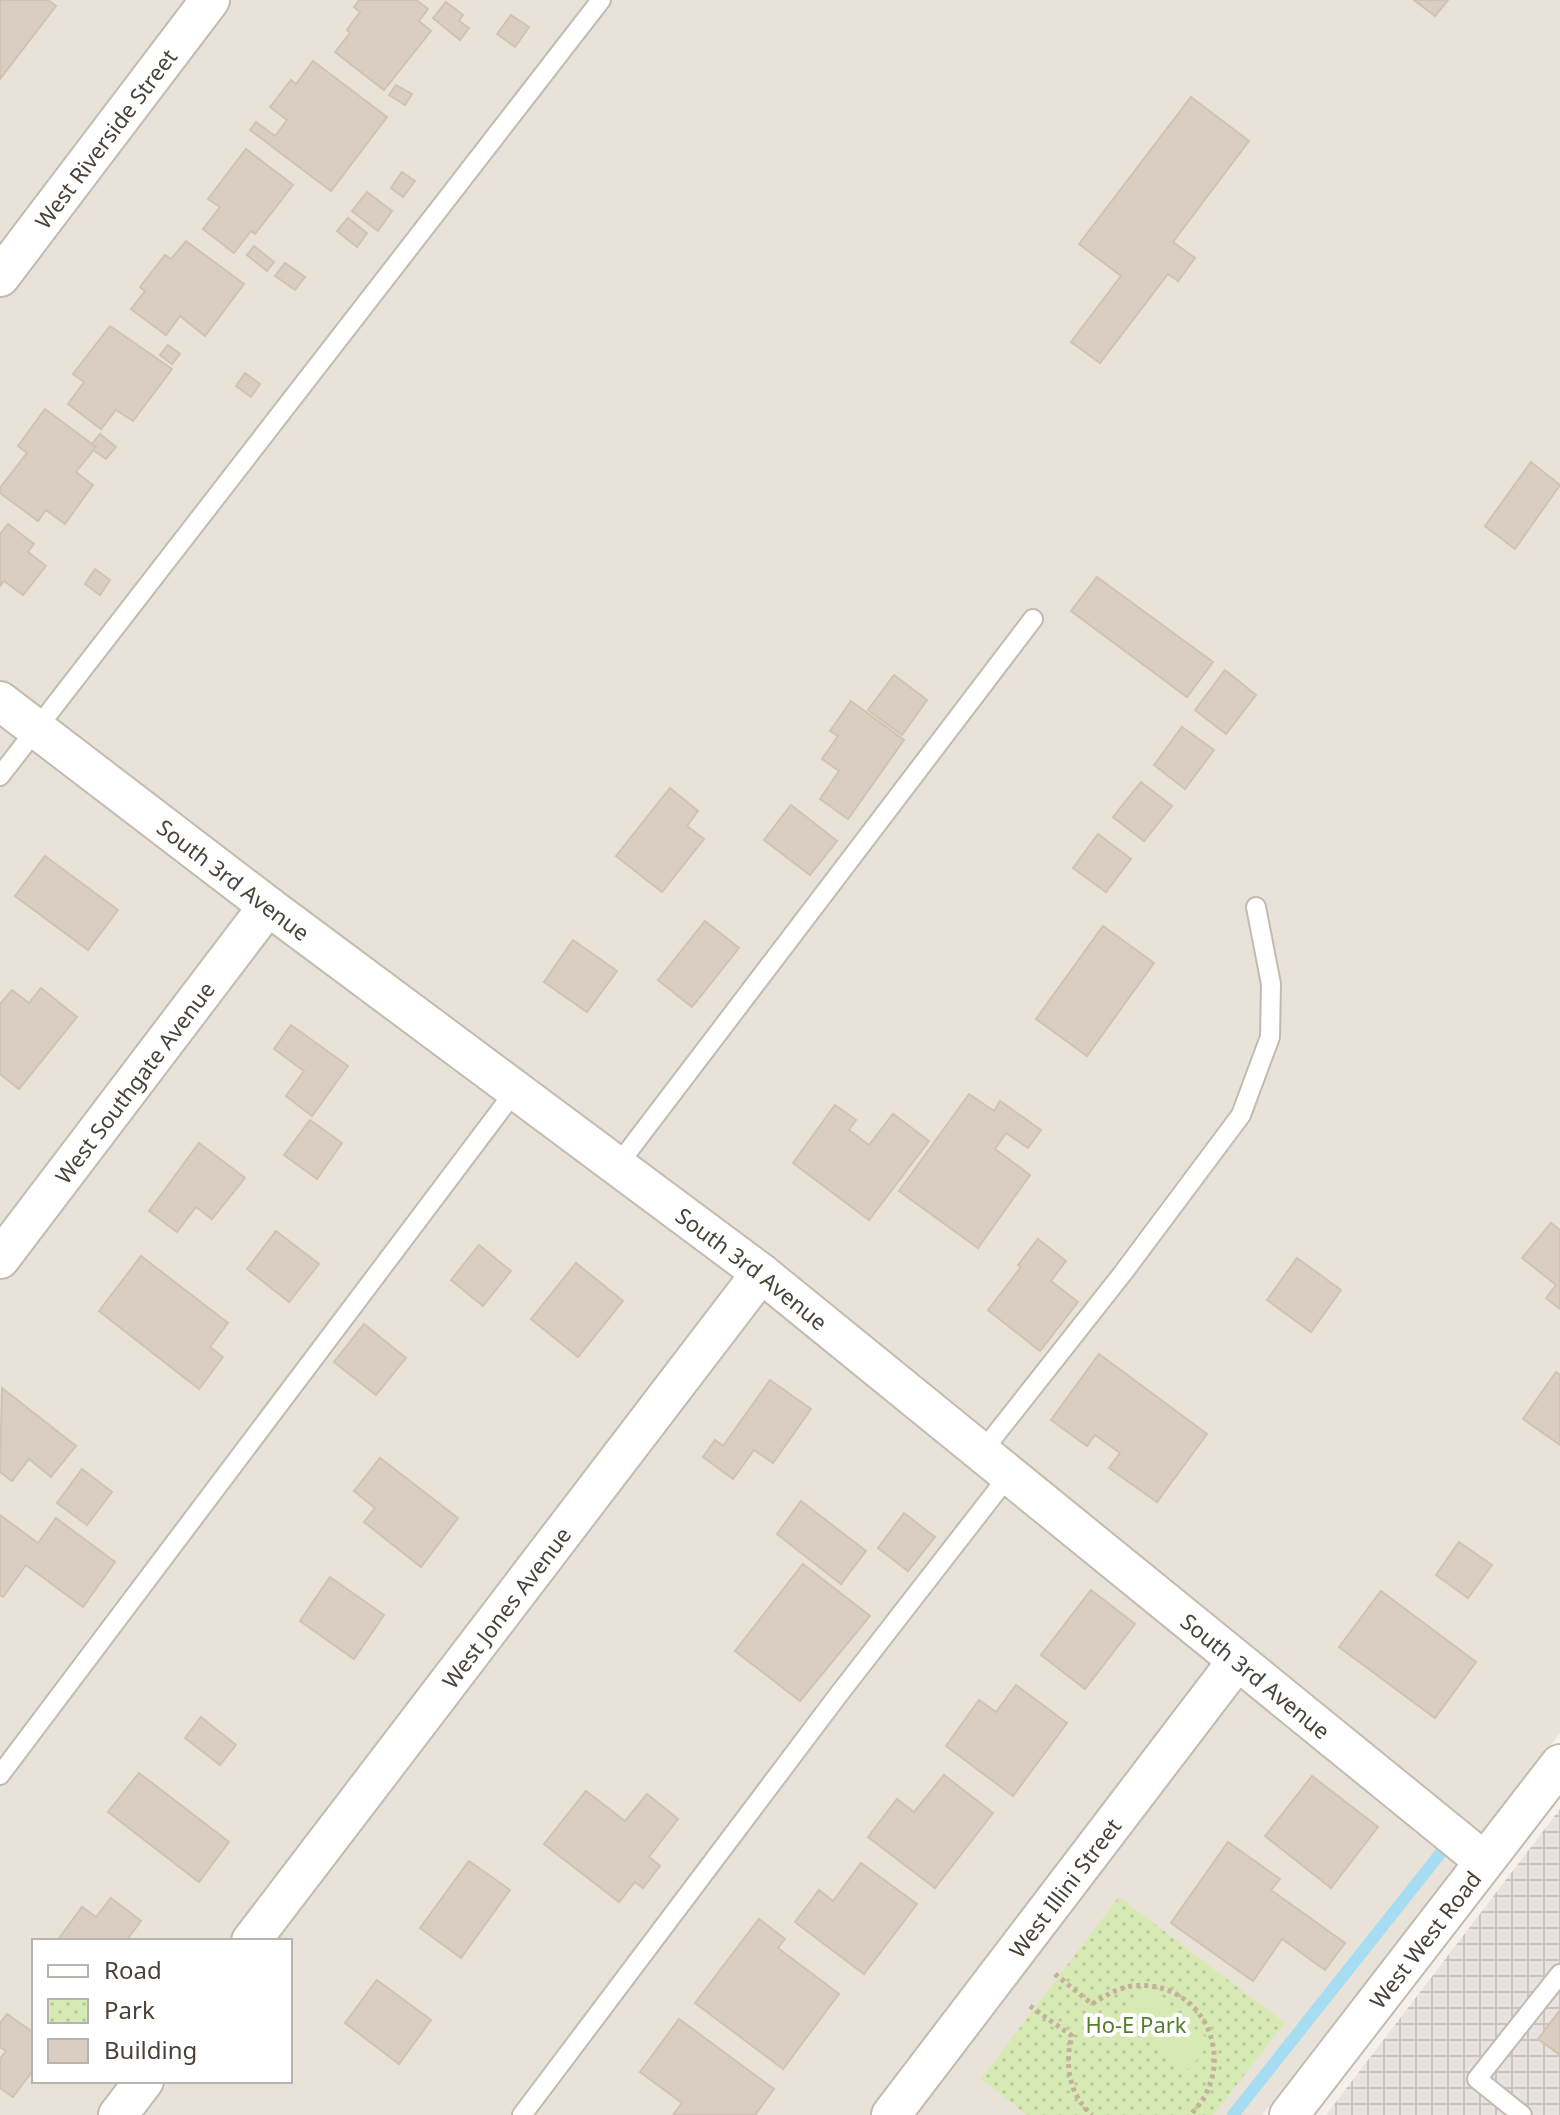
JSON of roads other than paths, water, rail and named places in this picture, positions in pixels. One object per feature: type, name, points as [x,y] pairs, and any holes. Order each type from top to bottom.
[{"type":"street","name":"West Riverside Street","points":[[0,277],[210,0]]},
{"type":"street","name":"South 3rd Avenue","points":[[0,701],[268,906],[761,1273],[1484,1861]]},
{"type":"street","name":"West Southgate Avenue","points":[[0,1259],[268,906]]},
{"type":"street","name":"West Jones Avenue","points":[[253,1939],[761,1273]]},
{"type":"street","name":"West Illini Street","points":[[891,2115],[1237,1661]]},
{"type":"street","name":"West West Road","points":[[1289,2115],[1560,1764]]},
{"type":"street","points":[[118,2115],[142,2083]]},
{"type":"lane","points":[[0,776],[601,0]]},
{"type":"lane","points":[[617,1166],[1033,619]]},
{"type":"lane","points":[[522,2115],[839,1694],[1123,1273],[1241,1115],[1270,1037],[1271,984],[1256,907]]},
{"type":"lane","points":[[0,1775],[515,1091]]},
{"type":"lane","points":[[1522,2115],[1477,2079],[1560,1974]]},
{"type":"waterway","points":[[1233,2115],[1451,1840]]},
{"type":"park label","name":"Ho-E Park","points":[[1136,2024]]}]
